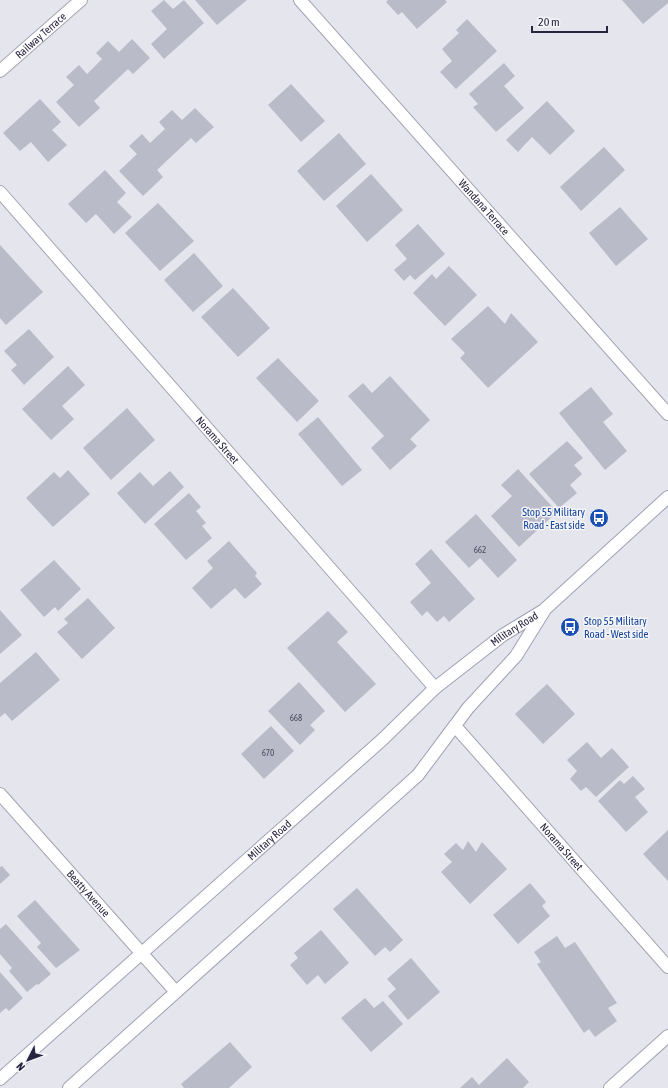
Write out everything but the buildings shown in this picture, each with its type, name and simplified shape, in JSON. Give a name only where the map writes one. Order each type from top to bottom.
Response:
[{"type":"street","name":"Railway Terrace","points":[[0,71],[81,0]]},
{"type":"street","name":"Wandana Terrace","points":[[300,0],[668,414]]},
{"type":"street","name":"Norama Street","points":[[0,192],[435,688]]},
{"type":"street","name":"Military Road","points":[[0,1079],[383,739],[435,688],[503,635],[544,610],[668,497]]},
{"type":"street","name":"Military Road","points":[[69,1088],[418,775],[468,708],[516,656],[544,610]]},
{"type":"street","name":"Norama Street","points":[[455,726],[668,967]]},
{"type":"street","name":"Beatty Avenue","points":[[0,794],[176,992]]},
{"type":"street","points":[[610,1088],[668,1036]]},
{"type":"place","name":"Stop 55 Military Road - East side","points":[[599,518]]},
{"type":"place","name":"Stop 55 Military Road - West side","points":[[570,627]]}]
